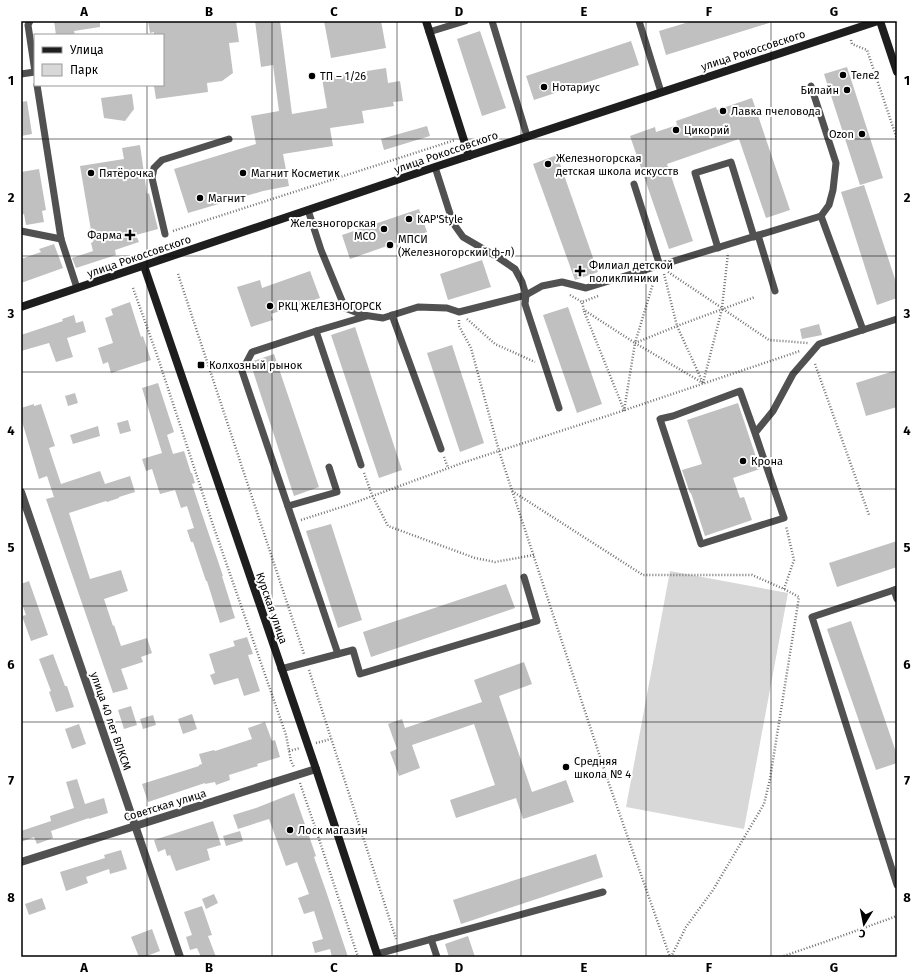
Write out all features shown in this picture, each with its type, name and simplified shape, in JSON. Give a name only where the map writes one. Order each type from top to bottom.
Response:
[{"type":"main road","points":[[426,21],[469,156]]},
{"type":"main road","points":[[879,21],[897,72]]},
{"type":"main road","name":"улица Рокоссовского","points":[[21,307],[527,136],[879,21]]},
{"type":"main road","name":"Курская улица","points":[[144,266],[316,769],[377,956]]},
{"type":"street","name":"улица 40 лет ВЛКСМ","points":[[21,492],[180,957]]},
{"type":"street","name":"Советская улица","points":[[21,862],[316,769]]},
{"type":"lane","points":[[30,21],[28,25],[34,65]]},
{"type":"lane","points":[[429,32],[465,21]]},
{"type":"lane","points":[[492,21],[527,136]]},
{"type":"lane","points":[[639,21],[661,92]]},
{"type":"lane","points":[[21,74],[34,72]]},
{"type":"lane","points":[[37,86],[61,239],[77,288]]},
{"type":"lane","points":[[308,210],[321,250],[345,308],[363,315],[383,318],[418,307],[447,308],[459,312],[526,295],[542,286],[562,282],[586,288],[663,269],[718,248],[821,216],[829,205],[833,190],[836,163],[811,86]]},
{"type":"lane","points":[[165,234],[152,178],[154,168],[162,160],[229,139]]},
{"type":"lane","points":[[718,248],[695,173],[731,162],[775,291]]},
{"type":"lane","points":[[435,167],[453,223],[463,237],[500,258],[515,269],[522,282],[526,295],[524,304],[559,408]]},
{"type":"lane","points":[[634,184],[663,269]]},
{"type":"lane","points":[[821,216],[863,330]]},
{"type":"lane","points":[[21,231],[61,239]]},
{"type":"lane","points":[[392,315],[442,449]]},
{"type":"lane","points":[[338,654],[242,371],[252,352],[368,316]]},
{"type":"lane","points":[[755,433],[773,411],[793,374],[820,344],[897,319]]},
{"type":"lane","points":[[316,331],[361,465]]},
{"type":"lane","points":[[740,391],[755,433],[784,518],[702,544],[660,419],[673,416],[740,391]]},
{"type":"lane","points":[[288,506],[337,492],[329,467]]},
{"type":"lane","points":[[282,670],[353,650],[360,674],[537,621],[524,578]]},
{"type":"lane","points":[[897,599],[895,589],[812,617],[897,885]]},
{"type":"lane","points":[[377,956],[399,948],[603,892]]},
{"type":"lane","points":[[431,939],[437,957]]},
{"type":"path","points":[[847,31],[852,44],[867,50],[897,139]]},
{"type":"path","points":[[165,234],[464,138]]},
{"type":"path","points":[[703,384],[722,308],[728,250]]},
{"type":"path","points":[[663,269],[769,340],[820,344]]},
{"type":"path","points":[[663,269],[677,326],[703,384]]},
{"type":"path","points":[[178,274],[399,948]]},
{"type":"path","points":[[624,411],[635,343],[656,275]]},
{"type":"path","points":[[133,288],[157,354],[214,528],[283,728],[291,761],[315,827],[358,957]]},
{"type":"path","points":[[635,343],[722,308],[755,297]]},
{"type":"path","points":[[589,299],[582,302],[584,310],[624,411]]},
{"type":"path","points":[[584,310],[703,384]]},
{"type":"path","points":[[459,312],[495,344],[546,367]]},
{"type":"path","points":[[459,312],[459,326],[471,348],[499,451],[512,491],[608,781],[671,957]]},
{"type":"path","points":[[293,522],[348,505],[460,464],[624,411],[820,344]]},
{"type":"path","points":[[811,354],[869,515]]},
{"type":"path","points":[[361,465],[372,495],[388,526],[475,558],[495,562],[534,555]]},
{"type":"path","points":[[512,491],[643,575],[752,575],[799,597],[770,779],[764,804],[713,890],[686,928],[671,957]]},
{"type":"path","points":[[784,589],[794,560],[787,530]]},
{"type":"path","points":[[781,957],[897,916]]},
{"type":"green space","points":[[670,571],[788,593],[744,829],[626,807]]},
{"type":"building","points":[[54,21],[100,21],[100,27],[74,31],[75,34],[56,34]]},
{"type":"building","points":[[148,21],[236,21],[239,42],[229,43],[233,73],[222,81],[207,83],[208,92],[156,99],[154,86],[164,86],[164,34],[154,34],[154,32],[150,33]]},
{"type":"building","points":[[255,21],[280,21],[292,114],[327,108],[322,78],[386,68],[388,83],[400,81],[403,101],[393,102],[394,106],[362,111],[364,123],[330,128],[333,146],[283,154],[289,186],[263,191],[188,213],[174,169],[256,144],[251,116],[279,111],[273,65],[261,67]]},
{"type":"building","points":[[324,21],[381,21],[386,48],[331,58]]},
{"type":"building","points":[[692,21],[769,21],[769,23],[666,55],[659,31]]},
{"type":"building","points":[[480,31],[506,108],[482,116],[457,39]]},
{"type":"building","points":[[631,41],[639,65],[534,100],[526,76]]},
{"type":"building","points":[[847,67],[883,178],[860,185],[824,74]]},
{"type":"building","points":[[132,94],[134,109],[125,121],[104,118],[101,98]]},
{"type":"building","points":[[752,98],[790,210],[766,218],[739,139],[667,164],[693,241],[669,249],[630,136],[655,127],[656,132],[677,125],[676,121],[716,107],[717,110]]},
{"type":"building","points":[[27,101],[32,134],[21,136],[21,102]]},
{"type":"building","points":[[427,126],[430,136],[384,150],[381,139]]},
{"type":"building","points":[[140,145],[147,194],[149,193],[158,229],[136,235],[139,242],[115,250],[116,255],[76,268],[72,258],[93,251],[91,243],[93,242],[80,166],[124,159],[122,148]]},
{"type":"building","points":[[557,155],[598,272],[575,280],[533,164]]},
{"type":"building","points":[[39,169],[46,210],[42,211],[44,222],[26,225],[24,214],[21,215],[21,172]]},
{"type":"building","points":[[864,185],[897,285],[897,298],[877,305],[841,192]]},
{"type":"building","points":[[419,209],[427,232],[350,259],[342,235]]},
{"type":"building","points":[[54,244],[63,268],[21,283],[21,259],[41,252],[39,249]]},
{"type":"building","points":[[482,260],[491,287],[448,300],[440,274]]},
{"type":"building","name":"РКЦ ЖЕЛЕЗНОГОРСК","points":[[310,271],[320,298],[271,314],[273,320],[251,327],[237,287],[260,280],[262,288]]},
{"type":"building","points":[[130,302],[141,337],[143,336],[151,360],[111,373],[108,362],[103,364],[98,348],[113,343],[105,318],[113,315],[111,309]]},
{"type":"building","points":[[568,307],[602,404],[577,413],[543,315]]},
{"type":"building","points":[[74,315],[76,323],[83,321],[86,332],[67,338],[73,357],[56,362],[49,343],[21,351],[21,335],[63,321],[62,319]]},
{"type":"building","points":[[819,324],[822,335],[802,339],[800,329]]},
{"type":"building","points":[[355,327],[402,470],[379,478],[331,335]]},
{"type":"building","points":[[452,345],[484,443],[460,452],[427,353]]},
{"type":"building","points":[[274,354],[319,487],[294,496],[251,365],[253,361]]},
{"type":"building","points":[[897,370],[897,407],[866,416],[856,383]]},
{"type":"building","points":[[158,383],[174,432],[167,435],[173,454],[184,451],[195,483],[192,484],[223,576],[235,618],[220,623],[207,581],[193,542],[191,542],[187,530],[194,528],[187,506],[181,508],[175,490],[160,494],[152,469],[146,471],[142,459],[162,453],[142,388]]},
{"type":"building","points":[[75,393],[78,403],[68,406],[65,396]]},
{"type":"building","points":[[738,403],[760,469],[733,478],[740,498],[744,497],[752,520],[705,536],[682,470],[702,464],[687,420]]},
{"type":"building","points":[[34,404],[34,406],[41,404],[55,446],[49,448],[61,484],[100,471],[105,484],[130,476],[135,492],[69,513],[90,579],[121,570],[128,591],[104,599],[121,646],[147,638],[152,653],[141,657],[143,662],[121,669],[128,689],[113,693],[46,499],[54,497],[47,476],[39,479],[21,418],[21,408]]},
{"type":"building","points":[[128,420],[131,431],[120,434],[117,423]]},
{"type":"building","points":[[98,426],[100,436],[73,444],[70,435]]},
{"type":"building","points":[[331,524],[362,620],[338,628],[306,531]]},
{"type":"building","points":[[897,541],[897,567],[837,587],[829,563]]},
{"type":"building","points":[[29,581],[48,635],[31,641],[22,616],[26,615],[21,601],[21,584]]},
{"type":"building","points":[[506,584],[515,608],[371,657],[363,632]]},
{"type":"building","points":[[851,621],[897,755],[897,763],[876,770],[827,629]]},
{"type":"building","points":[[247,637],[253,654],[248,655],[260,691],[244,696],[238,678],[214,685],[210,675],[215,673],[209,654],[235,646],[233,641]]},
{"type":"building","points":[[53,654],[65,686],[67,686],[74,707],[56,712],[49,692],[51,691],[39,659]]},
{"type":"building","points":[[524,662],[532,684],[499,696],[532,792],[566,780],[574,802],[523,819],[516,798],[456,818],[450,800],[495,785],[474,724],[412,745],[420,768],[399,776],[390,752],[397,749],[388,724],[402,719],[405,728],[482,702],[474,680]]},
{"type":"building","points":[[131,706],[137,725],[124,729],[118,710]]},
{"type":"building","points":[[192,714],[197,729],[183,734],[178,719]]},
{"type":"building","points":[[153,715],[156,725],[143,729],[140,719]]},
{"type":"building","points":[[265,722],[272,741],[275,740],[280,757],[229,775],[230,780],[216,785],[215,782],[205,783],[148,802],[142,784],[199,766],[202,764],[199,754],[215,751],[252,739],[248,728]]},
{"type":"building","points":[[79,724],[86,744],[72,749],[65,729]]},
{"type":"building","points":[[77,779],[85,804],[104,798],[108,813],[51,831],[53,838],[37,844],[34,837],[21,842],[21,831],[51,821],[50,816],[74,808],[66,782]]},
{"type":"building","points":[[294,793],[348,957],[332,957],[330,949],[315,953],[312,942],[323,939],[314,911],[304,914],[298,898],[309,894],[297,862],[286,866],[269,819],[238,829],[233,815],[256,808]]},
{"type":"building","points":[[213,821],[221,845],[207,849],[210,860],[176,871],[170,855],[167,856],[165,849],[158,852],[154,840]]},
{"type":"building","points":[[240,831],[243,841],[226,846],[223,836]]},
{"type":"building","points":[[121,850],[127,869],[110,874],[109,869],[86,877],[88,883],[66,891],[60,872],[105,858],[104,855]]},
{"type":"building","points":[[596,854],[603,877],[461,924],[453,900]]},
{"type":"building","points":[[214,894],[218,903],[206,909],[202,899]]},
{"type":"building","points":[[42,898],[46,909],[29,915],[25,904]]},
{"type":"building","points":[[202,906],[212,935],[208,936],[216,957],[201,957],[197,948],[190,950],[186,937],[192,935],[184,912]]},
{"type":"building","points":[[152,929],[160,951],[144,957],[139,957],[131,937]]},
{"type":"building","points":[[468,936],[475,957],[449,957],[445,944]]},
{"type":"place","name":"Теле2","points":[[843,75]]},
{"type":"place","name":"ТП – 1/26","points":[[312,76]]},
{"type":"place","name":"Нотариус","points":[[544,87]]},
{"type":"place","name":"Билайн","points":[[847,90]]},
{"type":"place","name":"Лавка пчеловода","points":[[723,111]]},
{"type":"place","name":"Цикорий","points":[[676,130]]},
{"type":"place","name":"Ozon","points":[[862,134]]},
{"type":"place","name":"Железногорская детская школа искусств","points":[[548,164]]},
{"type":"place","name":"Пятёрочка","points":[[91,173]]},
{"type":"place","name":"Магнит Косметик","points":[[243,173]]},
{"type":"place","name":"Магнит","points":[[200,198]]},
{"type":"place","name":"KAP'Style","points":[[409,219]]},
{"type":"place","name":"Железногорская МСО","points":[[384,229]]},
{"type":"place","name":"Фарма","points":[[130,235]]},
{"type":"place","name":"МПСИ (Железногорский ф-л)","points":[[390,245]]},
{"type":"place","name":"Филиал детской поликлиники","points":[[580,271]]},
{"type":"place","name":"РКЦ ЖЕЛЕЗНОГОРСК","points":[[270,306]]},
{"type":"place","name":"Колхозный рынок","points":[[201,365]]},
{"type":"place","name":"Крона","points":[[743,461]]},
{"type":"place","name":"Средняя школа № 4","points":[[566,767]]},
{"type":"place","name":"Лоск магазин","points":[[290,830]]}]
